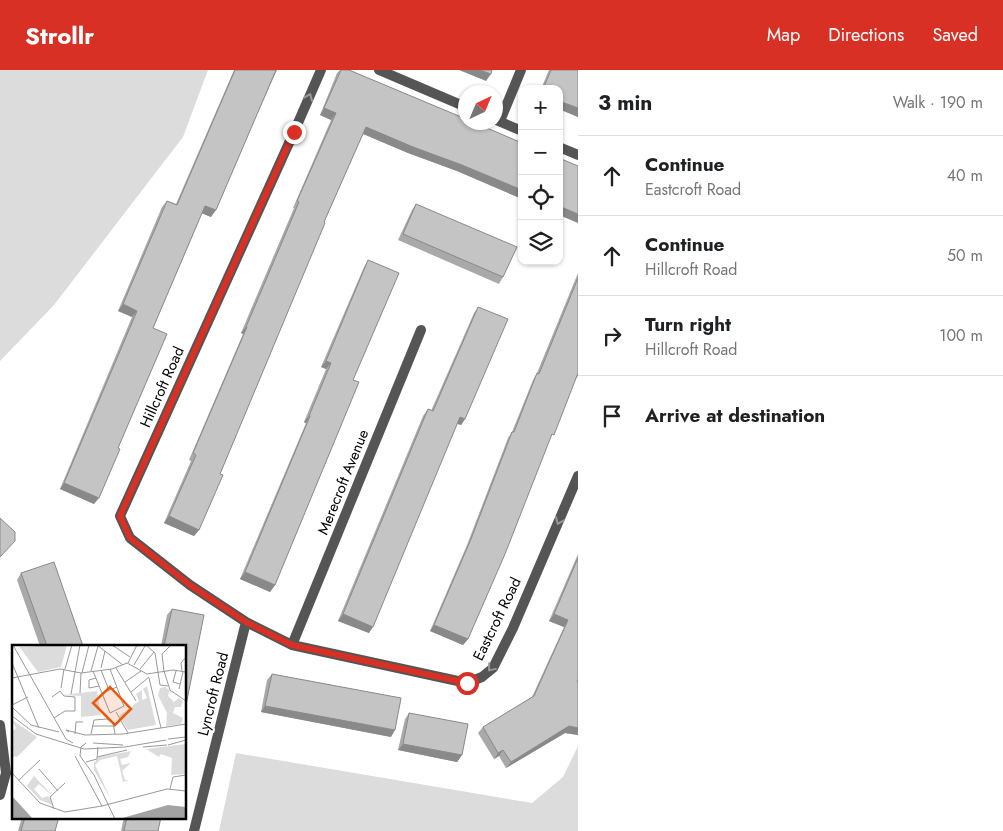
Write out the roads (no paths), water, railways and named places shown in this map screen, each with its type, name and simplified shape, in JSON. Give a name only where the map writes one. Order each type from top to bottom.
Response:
[{"type":"street","name":"Hillcroft Road","points":[[292,645],[246,622],[190,585],[130,538],[120,516],[321,70]]},
{"type":"street","points":[[379,70],[458,104]]},
{"type":"street","points":[[503,110],[521,70]]},
{"type":"street","points":[[503,123],[520,130]]},
{"type":"street","points":[[563,149],[578,155]]},
{"type":"street","name":"Merecroft Avenue","points":[[292,645],[421,330]]},
{"type":"street","name":"Eastcroft Road","points":[[292,645],[467,683],[482,677],[493,668],[514,628],[578,476]]},
{"type":"street","name":"Lyncroft Road","points":[[194,831],[246,622]]},
{"type":"street","points":[[0,725],[6,773],[0,795]]}]
